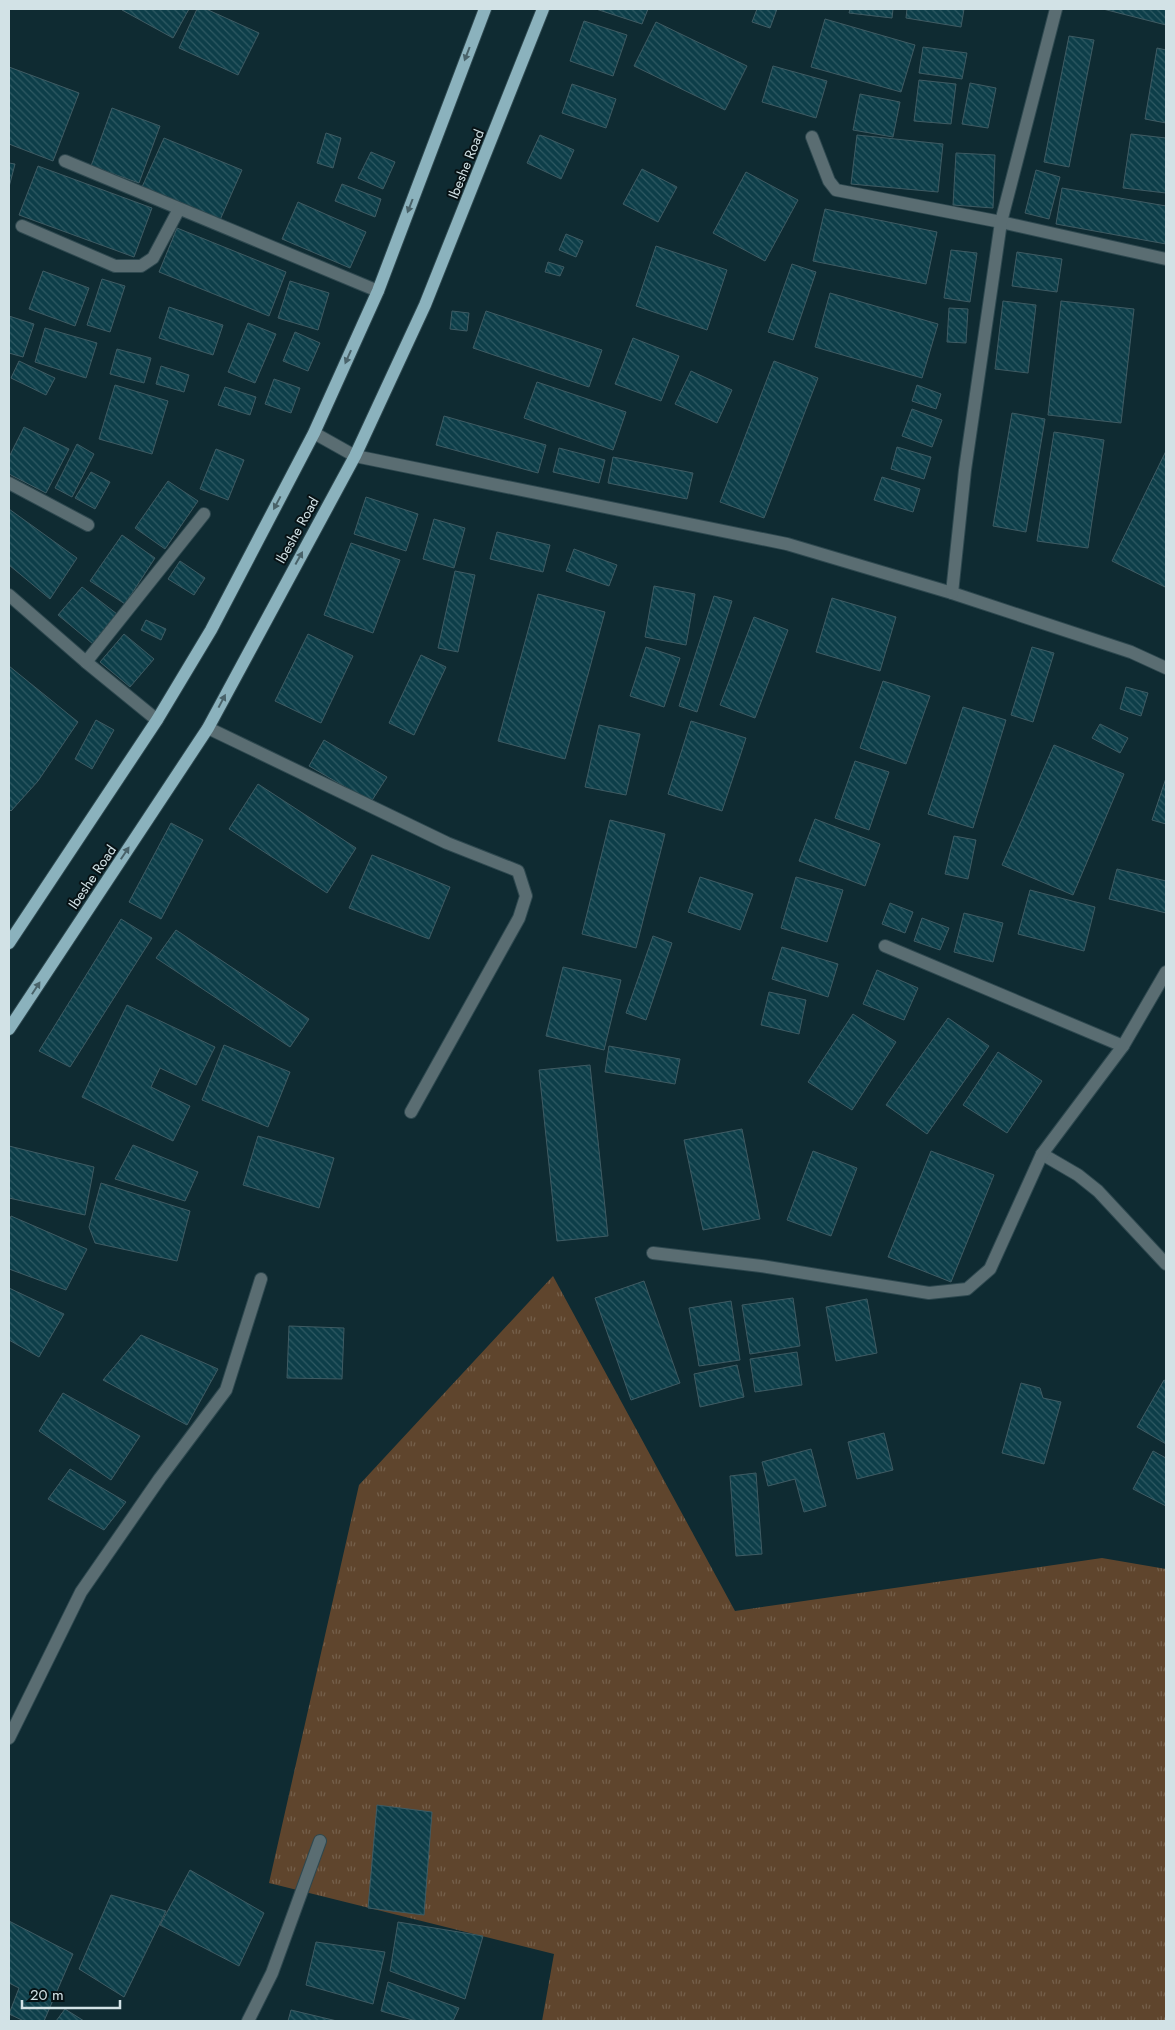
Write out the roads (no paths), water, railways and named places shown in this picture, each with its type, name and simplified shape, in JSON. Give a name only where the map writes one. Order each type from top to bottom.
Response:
[{"type":"main road","points":[[9,942],[156,720],[211,630],[314,433],[378,291],[485,9]]},
{"type":"main road","name":"Ibeshe Road","points":[[9,1029],[208,728],[355,456],[426,306],[544,9]]},
{"type":"street","points":[[952,593],[965,470],[1002,222],[1056,9]]},
{"type":"street","points":[[812,137],[830,181],[836,190],[1002,222],[1166,259]]},
{"type":"street","points":[[65,161],[378,291]]},
{"type":"street","points":[[22,226],[115,266],[141,266],[153,258],[179,209]]},
{"type":"street","points":[[314,433],[355,456],[787,544],[952,593],[1132,652],[1166,668]]},
{"type":"street","points":[[9,483],[88,525]]},
{"type":"street","points":[[86,662],[204,514]]},
{"type":"street","points":[[9,595],[156,720]]},
{"type":"street","points":[[208,728],[447,844],[518,871],[526,896],[519,918],[411,1112]]},
{"type":"street","points":[[885,946],[1122,1046]]},
{"type":"street","points":[[653,1253],[761,1266],[929,1292],[967,1289],[990,1269],[1042,1154],[1122,1046],[1166,972]]},
{"type":"street","points":[[1042,1154],[1078,1175],[1098,1191],[1166,1264]]},
{"type":"street","points":[[9,1738],[12,1721],[81,1592],[160,1478],[226,1390],[261,1280]]},
{"type":"street","points":[[248,2021],[272,1973],[320,1841]]}]
